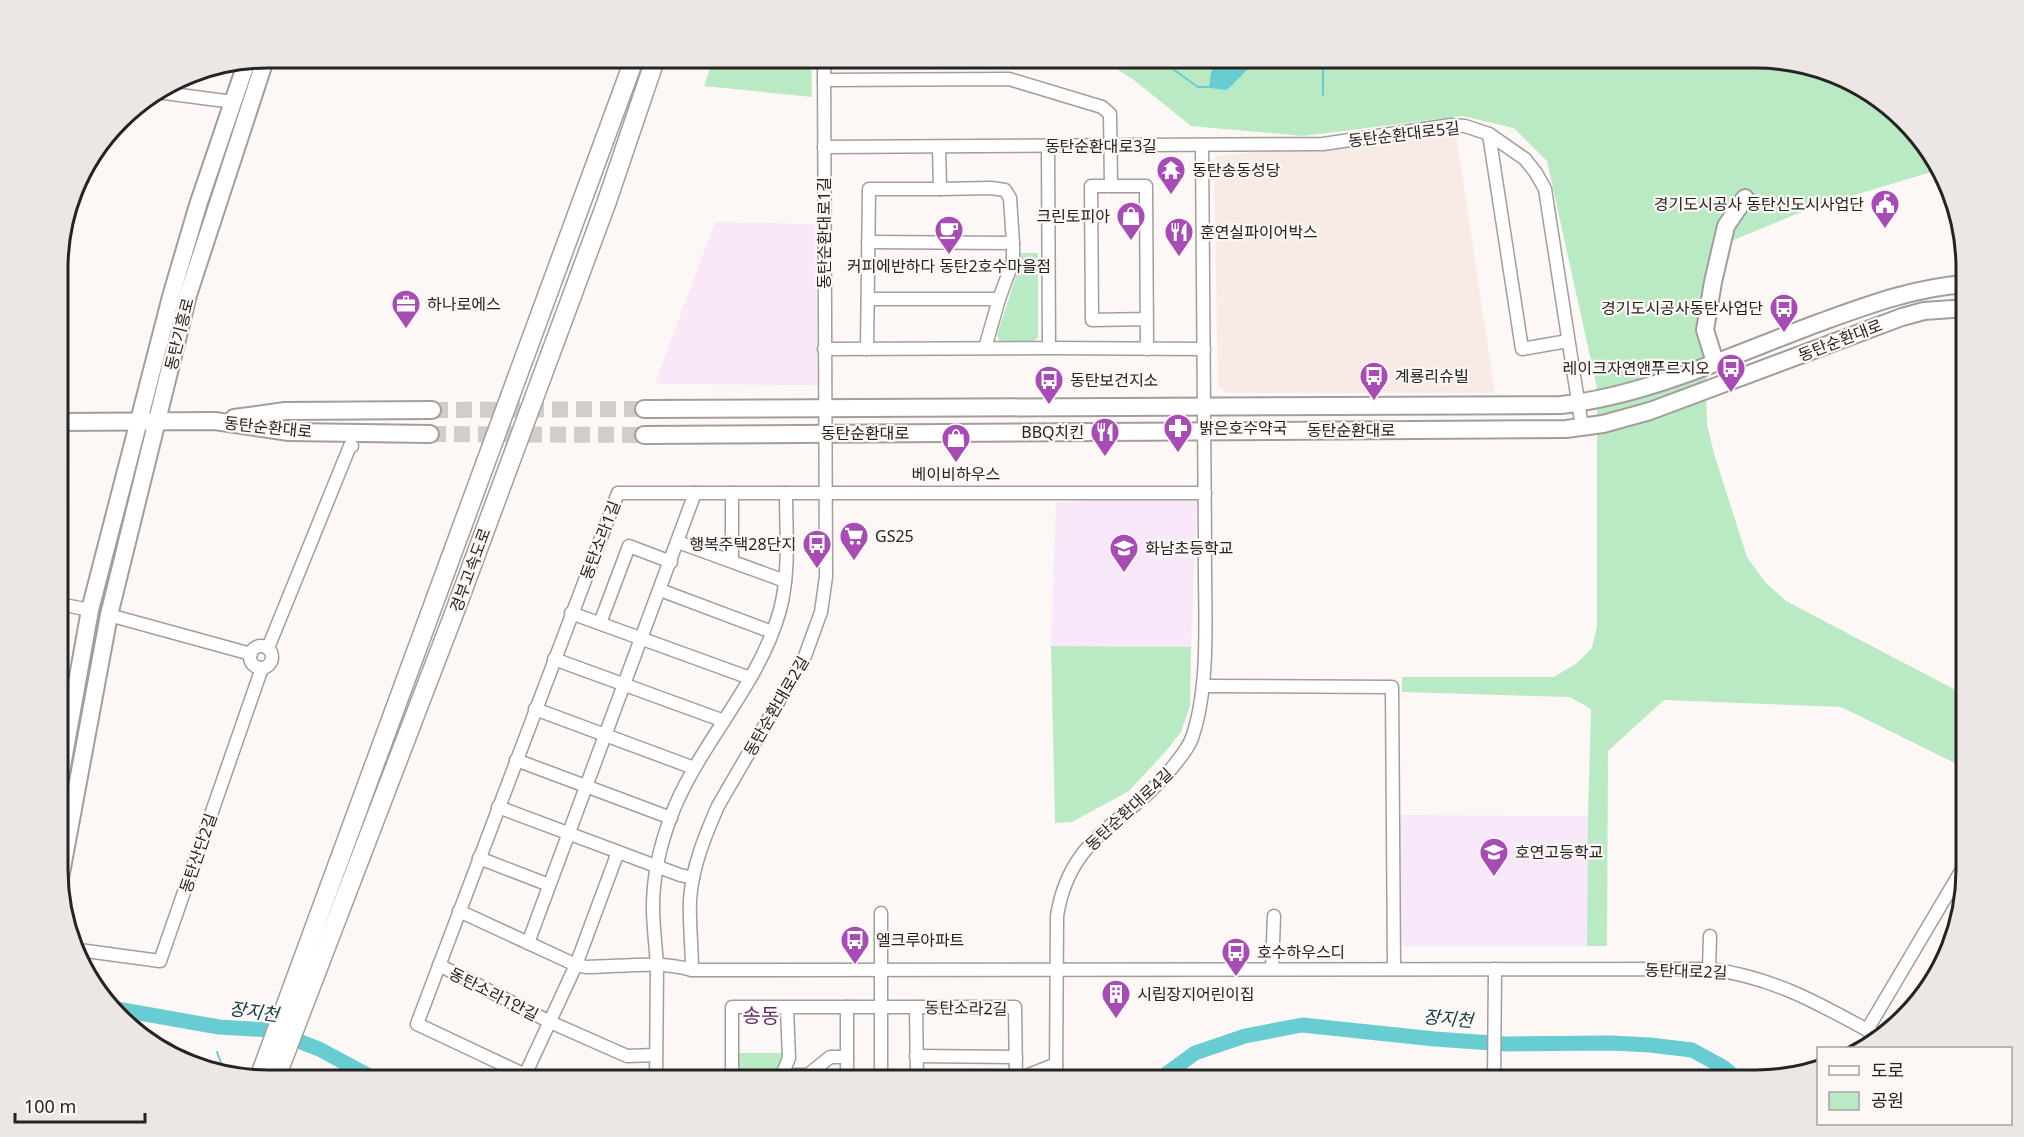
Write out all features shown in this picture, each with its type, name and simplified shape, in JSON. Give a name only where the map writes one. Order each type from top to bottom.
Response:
[{"type":"highway","name":"경부고속도로","points":[[265,1070],[275,1057],[294,1007],[631,68]]},
{"type":"highway","name":"경부고속도로","points":[[294,1007],[455,611],[603,211],[652,68]]},
{"type":"highway","name":"경부고속도로","points":[[275,1057],[275,1070]]},
{"type":"main road","name":"동탄기흥로","points":[[68,836],[109,615],[188,295],[263,68]]},
{"type":"main road","name":"동탄기흥로","points":[[68,733],[90,610],[185,249],[244,69]]},
{"type":"main road","points":[[1715,362],[1705,330],[1713,282],[1726,226],[1745,198]]},
{"type":"main road","name":"동탄순환대로","points":[[644,409],[1532,406],[1578,403],[1634,391],[1885,299],[1956,285]]},
{"type":"main road","name":"동탄순환대로","points":[[644,435],[1205,430],[1540,430],[1582,427],[1603,424],[1650,411],[1902,317],[1924,311],[1956,309]]},
{"type":"main road","points":[[1072,431],[1105,426],[1153,424],[1155,416],[1148,407]]},
{"type":"main road","points":[[1253,407],[1246,412],[1244,421],[1253,430]]},
{"type":"main road","name":"동탄순환대로","points":[[215,421],[285,411],[432,410]]},
{"type":"main road","points":[[68,422],[215,421]]},
{"type":"main road","name":"동탄순환대로","points":[[215,421],[288,432],[430,434]]},
{"type":"street","name":"동탄순환대로1길","points":[[824,68],[824,434]]},
{"type":"street","points":[[824,80],[1009,79],[1102,108],[1110,114],[1111,186]]},
{"type":"street","points":[[169,94],[233,102]]},
{"type":"street","name":"동탄순환대로5길","points":[[1202,145],[1323,144],[1451,125],[1466,126],[1489,134],[1525,159],[1545,189],[1582,427]]},
{"type":"street","points":[[1489,134],[1522,349],[1568,341]]},
{"type":"street","points":[[1202,145],[1205,430]]},
{"type":"street","name":"동탄순환대로3길","points":[[824,147],[1202,145]]},
{"type":"street","points":[[1048,146],[1049,348]]},
{"type":"street","points":[[939,147],[940,189]]},
{"type":"street","points":[[1147,320],[1092,320],[1091,186],[1146,186],[1147,320],[1147,349]]},
{"type":"street","points":[[867,349],[869,189],[991,188],[1005,190],[1010,198],[1013,261],[985,348]]},
{"type":"street","points":[[868,242],[1013,243]]},
{"type":"street","points":[[868,299],[999,299]]},
{"type":"street","points":[[824,349],[1204,349]]},
{"type":"street","name":"동탄순환대로4길","points":[[1056,1069],[1057,916],[1060,894],[1080,855],[1094,839],[1165,777],[1180,759],[1192,739],[1199,715],[1204,686],[1205,430]]},
{"type":"street","name":"동탄순환대로2길","points":[[692,970],[690,900],[693,878],[704,840],[718,806],[805,656],[821,612],[826,577],[824,434]]},
{"type":"street","points":[[268,648],[352,446]]},
{"type":"street","name":"동탄소라1길","points":[[516,1070],[417,1024],[618,493],[1205,493]]},
{"type":"street","points":[[528,943],[695,493]]},
{"type":"street","points":[[732,493],[732,561]]},
{"type":"street","points":[[656,1070],[657,965],[653,905],[657,866],[671,818],[694,768],[761,659],[779,612],[785,581],[786,493]]},
{"type":"street","points":[[678,542],[785,581]]},
{"type":"street","points":[[600,623],[629,546],[671,562]]},
{"type":"street","points":[[660,590],[772,632]]},
{"type":"street","points":[[68,606],[90,610]]},
{"type":"street","points":[[571,613],[750,678]]},
{"type":"street","points":[[109,615],[251,654]]},
{"type":"street","points":[[259,646],[268,648],[272,653],[272,660],[262,668],[253,664],[251,654],[259,646]]},
{"type":"street","points":[[554,659],[724,721]]},
{"type":"street","name":"동탄산단2길","points":[[85,951],[160,960],[262,668]]},
{"type":"street","points":[[1204,686],[1392,687],[1394,969]]},
{"type":"street","points":[[535,709],[694,768]]},
{"type":"street","points":[[516,760],[671,818]]},
{"type":"street","points":[[498,807],[693,878]]},
{"type":"street","name":"동탄소라1안길","points":[[533,1070],[550,1022],[576,965],[618,852]]},
{"type":"street","points":[[479,858],[549,885]]},
{"type":"street","points":[[1867,1030],[1956,878]]},
{"type":"street","points":[[459,911],[576,965],[586,967],[657,965],[679,966],[692,970]]},
{"type":"street","points":[[881,913],[881,1070]]},
{"type":"street","points":[[1272,969],[1274,916]]},
{"type":"street","points":[[1709,969],[1710,936]]},
{"type":"street","name":"동탄소라1안길","points":[[439,965],[550,1022],[627,1056],[656,1055]]},
{"type":"street","points":[[1494,1069],[1495,969]]},
{"type":"street","name":"동탄대로2길","points":[[692,970],[1709,969],[1733,972],[1771,982],[1804,996],[1872,1032]]},
{"type":"street","name":"동탄소라2길","points":[[732,1070],[732,1007],[1015,1007],[1016,1070]]},
{"type":"street","points":[[847,1007],[847,1070]]},
{"type":"street","points":[[916,1007],[917,1070]]},
{"type":"street","points":[[785,1070],[789,1058],[787,1008]]},
{"type":"street","points":[[916,1056],[1016,1057]]},
{"type":"street","points":[[815,1070],[830,1057],[847,1057]]},
{"type":"street","points":[[1042,1069],[1056,1064]]},
{"type":"shaded area","points":[[1456,133],[1495,393],[1229,393],[1218,387],[1214,162],[1216,156],[1268,151],[1320,152]]},
{"type":"shaded area","points":[[715,222],[815,224],[818,385],[655,384]]},
{"type":"shaded area","name":"화남초등학교","points":[[1192,495],[1197,500],[1191,647],[1051,646],[1056,502]]},
{"type":"shaded area","name":"호연고등학교","points":[[1400,815],[1588,816],[1587,946],[1404,946],[1400,939]]},
{"type":"green space","points":[[710,68],[811,68],[812,97],[704,86]]},
{"type":"green space","points":[[1115,68],[1782,69],[1808,74],[1833,83],[1856,94],[1878,109],[1898,126],[1915,146],[1932,172],[1811,208],[1729,242],[1705,344],[1707,425],[1747,557],[1766,583],[1786,601],[1956,690],[1956,764],[1841,707],[1664,700],[1608,751],[1607,946],[1587,946],[1591,709],[1570,697],[1402,692],[1402,677],[1554,677],[1577,663],[1592,648],[1597,626],[1597,388],[1547,161],[1514,128],[1462,116],[1303,136],[1191,126],[1134,80]]},
{"type":"green space","points":[[1019,253],[1038,253],[1038,338],[1032,342],[999,341],[997,335],[1019,267]]},
{"type":"green space","points":[[1051,646],[1191,647],[1190,706],[1181,732],[1129,791],[1072,822],[1055,823]]},
{"type":"green space","points":[[738,1053],[786,1053],[782,1070],[738,1070]]},
{"type":"water","points":[[1213,68],[1249,68],[1227,90],[1209,88]]},
{"type":"waterway","points":[[1171,68],[1198,87],[1210,87]]},
{"type":"waterway","points":[[1323,68],[1323,95]]},
{"type":"waterway","name":"장지천","points":[[127,1011],[219,1027],[270,1030],[319,1049],[358,1070]]},
{"type":"waterway","name":"장지천","points":[[1173,1069],[1195,1053],[1245,1036],[1302,1025],[1506,1044],[1650,1045],[1692,1050],[1725,1069]]},
{"type":"waterway","name":"장지천","points":[[218,1033],[219,1027]]},
{"type":"waterway","points":[[217,1052],[222,1064]]},
{"type":"tunnel","points":[[432,410],[644,409]]},
{"type":"tunnel","points":[[430,434],[644,435]]},
{"type":"place","name":"동탄송동성당","points":[[1171,196]]},
{"type":"place","name":"경기도시공사 동탄신도시사업단","points":[[1885,230]]},
{"type":"place","name":"크린토피아","points":[[1131,242]]},
{"type":"place","name":"커피에반하다 동탄2호수마을점","points":[[949,256]]},
{"type":"place","name":"훈연실파이어박스","points":[[1179,258]]},
{"type":"place","name":"하나로에스","points":[[406,330]]},
{"type":"place","name":"경기도시공사동탄사업단","points":[[1784,334]]},
{"type":"place","name":"레이크자연앤푸르지오","points":[[1731,394]]},
{"type":"place","name":"계룡리슈빌","points":[[1374,402]]},
{"type":"place","name":"동탄보건지소","points":[[1049,406]]},
{"type":"place","name":"밝은호수약국","points":[[1178,454]]},
{"type":"place","name":"BBQ치킨","points":[[1105,458]]},
{"type":"place","name":"베이비하우스","points":[[956,464]]},
{"type":"place","name":"GS25","points":[[854,562]]},
{"type":"place","name":"행복주택28단지","points":[[817,570]]},
{"type":"place","name":"화남초등학교","points":[[1124,574]]},
{"type":"place","name":"호연고등학교","points":[[1494,878]]},
{"type":"place","name":"엘크루아파트","points":[[855,966]]},
{"type":"place","name":"호수하우스디","points":[[1236,978]]},
{"type":"place","name":"시립장지어린이집","points":[[1116,1020]]},
{"type":"district","name":"송동","points":[[761,1016]]}]
